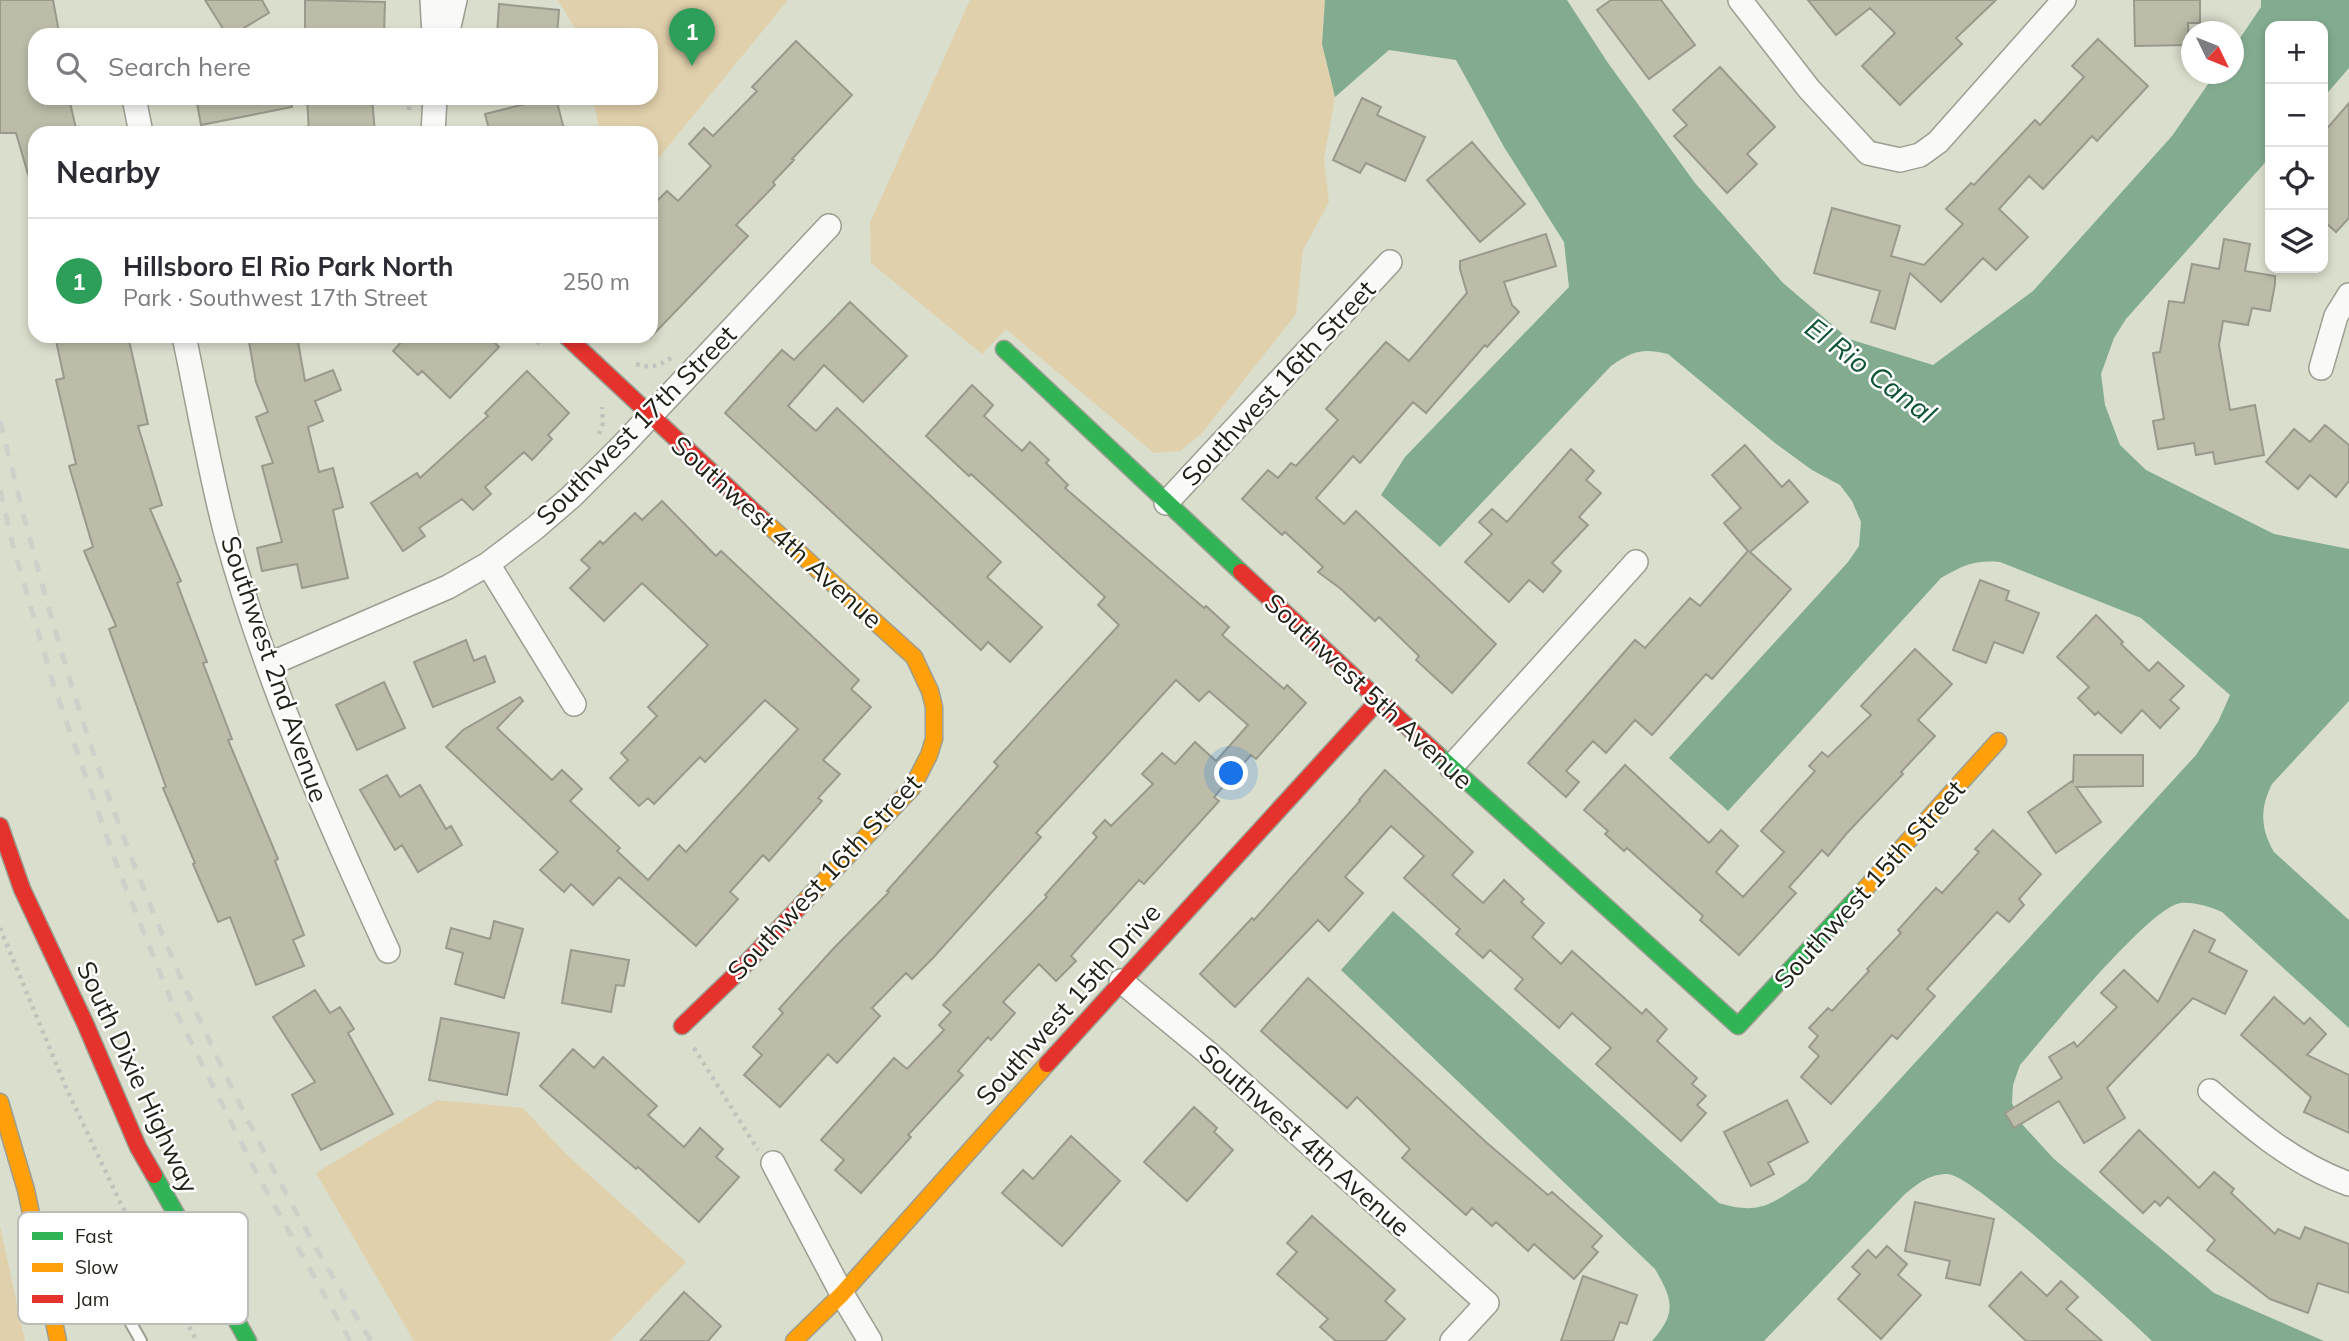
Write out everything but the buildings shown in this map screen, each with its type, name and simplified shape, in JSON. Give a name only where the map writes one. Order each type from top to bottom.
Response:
[{"type":"street","points":[[432,0],[434,28]]},
{"type":"street","points":[[449,28],[455,0]]},
{"type":"street","points":[[1740,0],[1809,89],[1868,153],[1900,160],[1920,155],[1938,142],[2064,0]]},
{"type":"street","points":[[135,105],[140,126]]},
{"type":"street","points":[[433,126],[435,105]]},
{"type":"street","name":"Southwest 17th Street","points":[[268,665],[401,609],[488,564],[571,497],[829,226]]},
{"type":"street","name":"Southwest 16th Street","points":[[1166,503],[1390,262]]},
{"type":"street","points":[[2321,368],[2336,316],[2349,295]]},
{"type":"street","name":"Southwest 2nd Avenue","points":[[185,343],[226,533],[268,665],[328,820],[388,951]]},
{"type":"street","name":"Southwest 4th Avenue","points":[[573,343],[914,657],[926,677],[934,699],[935,713]]},
{"type":"street","name":"Southwest 5th Avenue","points":[[1004,349],[1378,701],[1738,1026]]},
{"type":"street","points":[[1451,767],[1636,562]]},
{"type":"street","points":[[488,564],[574,704]]},
{"type":"street","name":"Southwest 15th Drive","points":[[794,1341],[842,1294],[1121,981],[1378,701]]},
{"type":"street","name":"Southwest 16th Street","points":[[682,1026],[737,973],[912,788],[925,768],[933,746],[935,713]]},
{"type":"street","name":"Southwest 15th Street","points":[[1738,1026],[1998,741]]},
{"type":"street","name":"South Dixie Highway","points":[[0,826],[22,889],[85,1023],[138,1147],[175,1212]]},
{"type":"street","name":"Southwest 4th Avenue","points":[[1121,981],[1208,1052],[1487,1303],[1452,1341]]},
{"type":"street","points":[[2210,1091],[2282,1152],[2325,1175],[2349,1184]]},
{"type":"street","points":[[0,1102],[12,1136],[30,1212]]},
{"type":"street","points":[[0,1124],[12,1136]]},
{"type":"street","points":[[773,1163],[870,1341]]},
{"type":"street","name":"South Dixie Highway","points":[[238,1324],[248,1341]]},
{"type":"lane","points":[[132,1324],[141,1341]]},
{"type":"path","points":[[633,363],[648,368],[659,366],[671,358]]},
{"type":"path","points":[[0,928],[67,1090],[125,1212]]},
{"type":"path","points":[[682,1026],[707,1071],[763,1157],[773,1163]]},
{"type":"path","points":[[188,1324],[197,1341]]},
{"type":"shaded area","points":[[558,0],[788,0],[658,158],[658,126],[599,126],[594,105],[658,105],[658,28],[575,28]]},
{"type":"shaded area","points":[[970,0],[1325,0],[1322,44],[1335,97],[1324,159],[1329,202],[1303,250],[1296,314],[1202,433],[1180,451],[1154,453],[1006,329],[982,354],[871,263],[870,223]]},
{"type":"shaded area","points":[[437,1100],[523,1108],[566,1154],[686,1262],[610,1341],[414,1341],[316,1173]]},
{"type":"shaded area","points":[[0,1226],[18,1309],[18,1324],[21,1324],[25,1341],[0,1341]]},
{"type":"water","name":"El Rio Canal","points":[[1325,0],[1567,0],[1608,63],[1695,183],[1783,283],[1849,339],[1933,365],[2033,291],[2172,136],[2208,84],[2244,84],[2244,32],[2261,7],[2261,0],[2349,0],[2349,68],[2328,92],[2328,21],[2265,21],[2265,163],[2126,319],[2114,338],[2101,374],[2105,405],[2120,445],[2146,470],[2274,534],[2349,549],[2349,701],[2272,784],[2265,801],[2263,818],[2266,835],[2274,852],[2349,920],[2349,1028],[2222,912],[2202,905],[2181,903],[2146,925],[2051,1028],[2020,1065],[2013,1085],[2012,1103],[2021,1123],[2054,1159],[2214,1293],[2324,1341],[2152,1341],[2082,1277],[1987,1197],[1963,1180],[1941,1174],[1930,1177],[1905,1194],[1764,1341],[1652,1341],[1666,1322],[1670,1306],[1666,1289],[1655,1269],[1341,970],[1393,911],[1719,1203],[1746,1208],[1766,1205],[1807,1181],[2196,755],[2218,722],[2230,695],[2141,618],[2000,562],[1976,563],[1941,578],[1728,811],[1669,758],[1848,562],[1859,546],[1861,522],[1852,501],[1840,485],[1812,470],[1775,443],[1668,354],[1644,351],[1632,354],[1611,366],[1440,547],[1381,495],[1405,457],[1569,287],[1564,242],[1504,147],[1456,60],[1389,50],[1335,97],[1322,44]]},
{"type":"railway","points":[[0,421],[69,677],[128,850],[162,934],[238,1101],[324,1263],[371,1341]]},
{"type":"railway","points":[[0,490],[13,546],[54,686],[116,863],[174,1008],[258,1176],[350,1341]]},
{"type":"traffic: fast","points":[[1004,349],[1241,572]]},
{"type":"traffic: fast","points":[[1437,754],[1738,1026],[1865,889]]},
{"type":"traffic: fast","points":[[154,1175],[175,1212]]},
{"type":"traffic: fast","points":[[238,1324],[248,1341]]},
{"type":"traffic: slow","points":[[763,520],[914,657],[930,691],[934,707],[934,739],[912,788],[804,902]]},
{"type":"traffic: slow","points":[[1865,889],[1998,741]]},
{"type":"traffic: slow","points":[[794,1341],[842,1294],[1047,1064]]},
{"type":"traffic: slow","points":[[0,1102],[31,1212]]},
{"type":"traffic: slow","points":[[54,1324],[58,1341]]},
{"type":"traffic: jam","points":[[573,343],[763,520]]},
{"type":"traffic: jam","points":[[1241,572],[1437,754]]},
{"type":"traffic: jam","points":[[1047,1064],[1378,701]]},
{"type":"traffic: jam","points":[[0,826],[22,889],[85,1023],[138,1147],[154,1175]]},
{"type":"traffic: jam","points":[[682,1026],[804,902]]},
{"type":"place","name":"Hillsboro El Rio Park North","points":[[692,66]]}]
